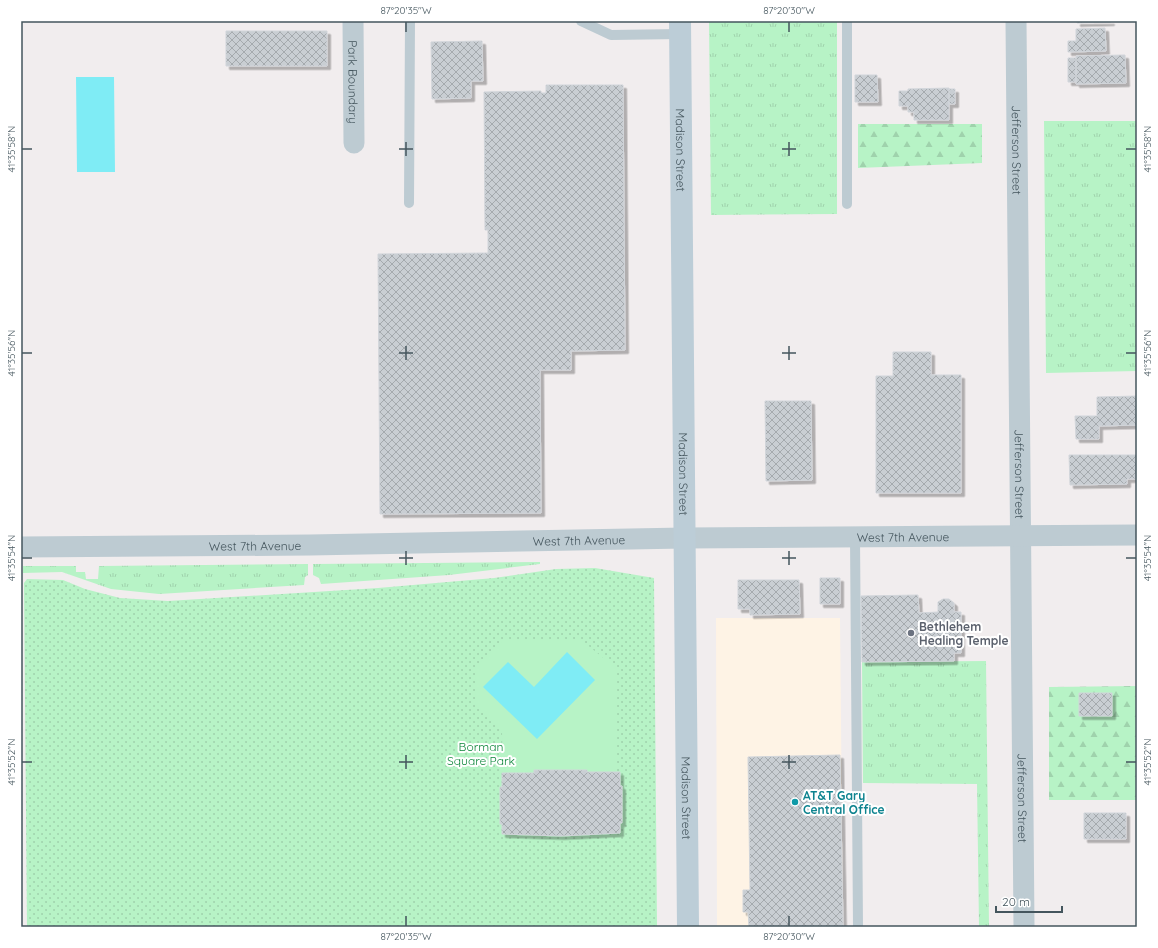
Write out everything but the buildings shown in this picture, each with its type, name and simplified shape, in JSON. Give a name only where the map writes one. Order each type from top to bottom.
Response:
[{"type":"street","name":"Park Boundary","points":[[353,21],[354,143]]},
{"type":"street","name":"Jefferson Street","points":[[1016,21],[1024,927]]},
{"type":"street","name":"Madison Street","points":[[680,28],[688,927]]},
{"type":"street","name":"West 7th Avenue","points":[[21,547],[318,545],[684,538],[1137,535]]},
{"type":"lane","points":[[409,203],[410,21]]},
{"type":"lane","points":[[581,21],[611,35],[680,28]]},
{"type":"lane","points":[[847,21],[847,204]]},
{"type":"lane","points":[[855,537],[858,927]]},
{"type":"shaded area","points":[[716,618],[840,618],[843,927],[717,927]]},
{"type":"green space","points":[[709,21],[837,21],[837,214],[711,215]]},
{"type":"green space","points":[[1044,121],[1137,121],[1137,371],[1046,373]]},
{"type":"green space","points":[[858,124],[982,124],[982,163],[858,168]]},
{"type":"green space","points":[[540,562],[540,564],[449,575],[321,584],[319,578],[313,575],[313,564]]},
{"type":"green space","points":[[308,564],[308,575],[305,577],[304,585],[159,594],[111,589],[62,572],[23,573],[23,566],[76,566],[76,572],[85,572],[86,579],[98,579],[99,566]]},
{"type":"green space","name":"Borman Square Park","points":[[595,568],[654,578],[657,927],[27,927],[24,583],[27,579],[63,580],[85,589],[120,598],[168,601],[378,588],[494,578],[556,569]]},
{"type":"green space","points":[[505,639],[581,640],[616,668],[616,772],[587,772],[587,770],[503,773],[502,732],[476,705],[475,667]]},
{"type":"green space","points":[[986,661],[989,927],[979,927],[977,784],[863,783],[862,662]]},
{"type":"green space","points":[[1137,686],[1137,800],[1049,800],[1049,687]]},
{"type":"water","points":[[76,77],[114,77],[115,172],[77,172]]},
{"type":"water","points":[[567,652],[595,680],[537,739],[483,687],[508,662],[534,687]]},
{"type":"place","name":"Bethlehem Healing Temple","points":[[911,633]]},
{"type":"place","name":"AT&T Gary Central Office","points":[[795,802]]}]
